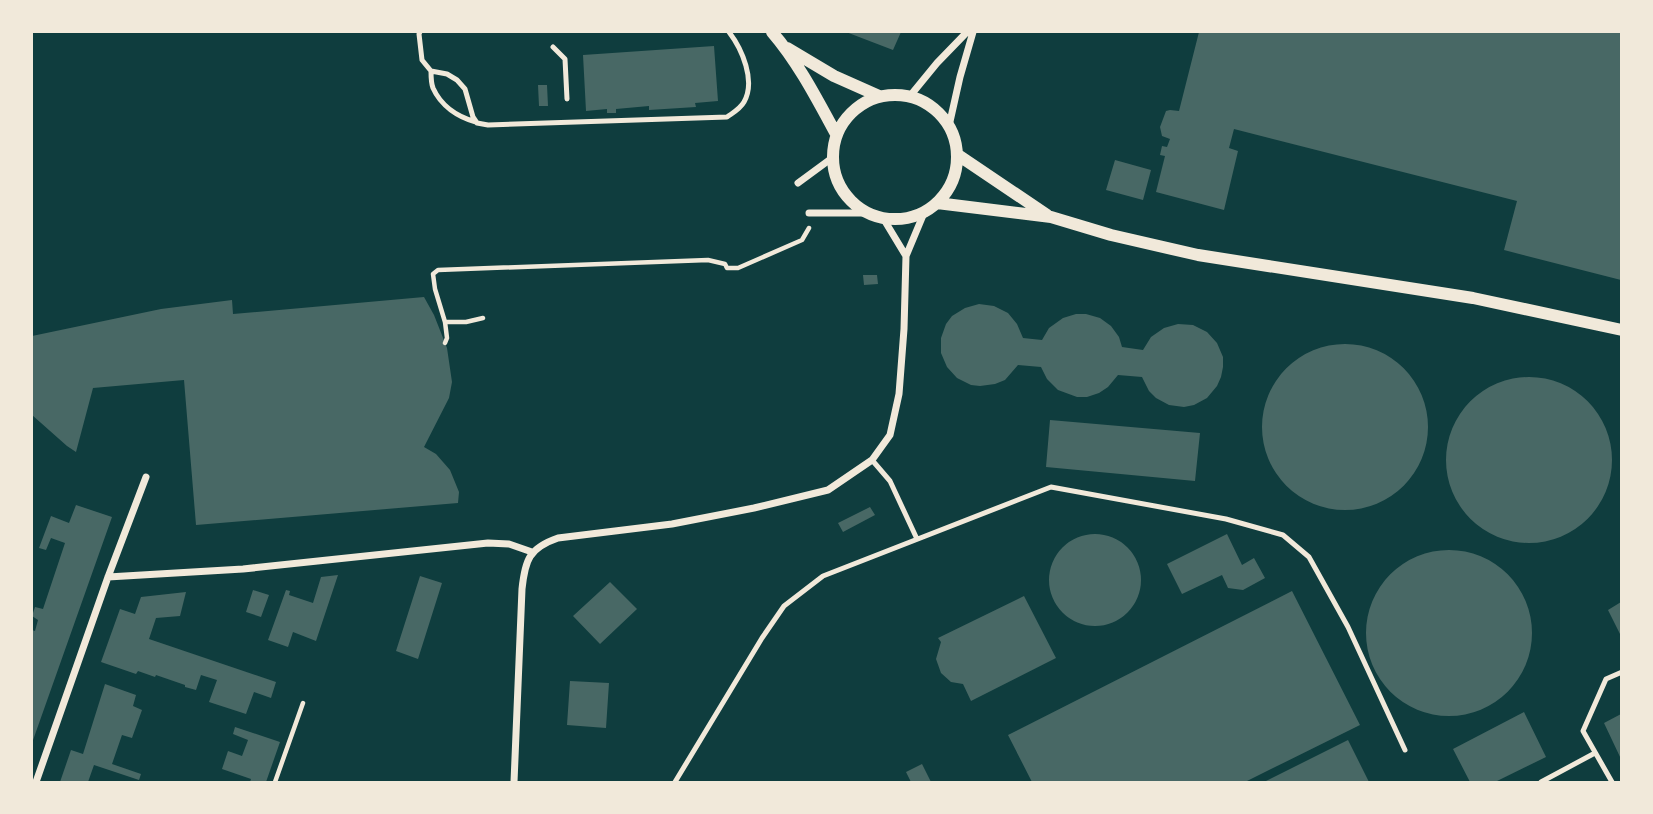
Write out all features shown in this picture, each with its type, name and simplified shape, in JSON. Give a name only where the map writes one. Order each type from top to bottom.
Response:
[{"type":"street","points":[[772,32],[784,46],[836,134]]},
{"type":"street","points":[[910,96],[967,32]]},
{"type":"street","points":[[949,125],[973,32]]},
{"type":"street","points":[[784,46],[834,76],[879,96]]},
{"type":"street","points":[[879,96],[910,96],[926,102],[939,112],[949,125],[958,155],[956,169],[946,193],[924,212],[897,220],[883,218],[853,204],[842,191],[832,158],[836,134],[846,117],[861,104],[879,96]]},
{"type":"street","points":[[958,155],[1051,217]]},
{"type":"street","points":[[798,183],[832,158]]},
{"type":"street","points":[[937,203],[1051,217],[1111,235],[1198,255],[1473,298],[1622,330]]},
{"type":"street","points":[[514,782],[522,589],[525,564],[532,552],[543,543],[558,538],[672,524],[828,490],[872,460],[890,435],[899,394],[906,256],[924,212]]},
{"type":"street","points":[[809,213],[868,213]]},
{"type":"street","points":[[883,218],[906,256]]},
{"type":"street","points":[[36,782],[146,477]]},
{"type":"street","points":[[108,577],[243,569],[488,543],[509,544],[532,552]]},
{"type":"lane","points":[[421,32],[422,60],[431,71],[432,86],[447,107],[462,118],[488,125],[727,117],[739,109],[746,99],[749,85],[744,59],[729,32]]},
{"type":"lane","points":[[553,47],[565,59],[567,99]]},
{"type":"lane","points":[[431,71],[447,74],[457,80],[465,89],[472,117],[477,122]]},
{"type":"lane","points":[[872,460],[890,481],[918,539]]},
{"type":"lane","points":[[675,782],[784,606],[823,576],[1051,487],[1226,519],[1283,534],[1309,557],[1348,627],[1405,750]]},
{"type":"lane","points":[[1612,782],[1583,731],[1606,679],[1622,672]]},
{"type":"lane","points":[[1541,782],[1595,753]]},
{"type":"path","points":[[445,343],[447,338],[433,274],[438,270],[708,260],[725,264],[727,268],[738,268],[802,240],[819,213]]},
{"type":"path","points":[[444,321],[466,322],[484,318]]},
{"type":"path","points":[[275,782],[303,703]]},
{"type":"building","points":[[846,32],[901,32],[893,50]]},
{"type":"building","points":[[1199,32],[1621,32],[1621,280],[1504,250],[1517,201],[1234,129],[1229,148],[1238,151],[1224,210],[1156,192],[1165,156],[1160,155],[1162,146],[1167,147],[1170,139],[1162,136],[1160,127],[1166,111],[1179,111]]},
{"type":"building","points":[[714,46],[718,101],[695,103],[696,107],[649,110],[649,106],[616,109],[616,113],[607,113],[607,109],[586,111],[583,55]]},
{"type":"building","points":[[538,85],[547,85],[548,106],[539,106]]},
{"type":"building","points":[[1115,160],[1151,170],[1143,200],[1106,190]]},
{"type":"building","points":[[863,275],[877,275],[878,284],[864,285]]},
{"type":"building","points":[[424,297],[447,348],[452,382],[449,398],[424,447],[436,454],[450,470],[459,492],[458,503],[196,525],[184,380],[93,388],[76,452],[32,415],[32,336],[161,309],[232,300],[233,314]]},
{"type":"building","points":[[979,304],[994,306],[1008,313],[1023,338],[1042,340],[1049,328],[1063,318],[1086,314],[1100,318],[1111,326],[1122,347],[1143,350],[1151,337],[1164,328],[1178,324],[1193,325],[1207,332],[1217,343],[1223,357],[1221,377],[1207,398],[1184,407],[1169,405],[1156,398],[1142,377],[1118,375],[1099,393],[1077,397],[1058,390],[1047,379],[1041,367],[1018,365],[1005,380],[995,384],[971,385],[957,378],[947,367],[941,353],[941,338],[952,316]]},
{"type":"building","points":[[1345,344],[1377,351],[1404,368],[1421,395],[1428,427],[1421,459],[1404,486],[1377,503],[1345,510],[1313,503],[1286,486],[1269,459],[1262,427],[1269,395],[1286,368],[1313,351]]},
{"type":"building","points":[[1529,377],[1561,384],[1588,401],[1605,428],[1612,460],[1605,492],[1588,519],[1561,536],[1529,543],[1497,536],[1470,519],[1453,492],[1446,460],[1453,428],[1470,401],[1497,384]]},
{"type":"building","points":[[1050,420],[1200,433],[1195,481],[1046,467]]},
{"type":"building","points":[[76,505],[112,517],[32,743],[32,630],[35,631],[38,620],[32,616],[35,607],[43,609],[65,543],[51,538],[46,550],[39,548],[51,516],[69,523]]},
{"type":"building","points":[[870,507],[875,515],[843,532],[838,523]]},
{"type":"building","points":[[1095,534],[1113,538],[1127,548],[1137,562],[1141,580],[1137,598],[1127,612],[1113,622],[1095,626],[1077,622],[1063,612],[1053,598],[1049,580],[1053,562],[1063,548],[1077,538]]},
{"type":"building","points":[[1227,534],[1242,565],[1254,558],[1265,578],[1243,590],[1228,588],[1222,575],[1182,594],[1167,564]]},
{"type":"building","points":[[1449,550],[1481,557],[1508,574],[1525,601],[1532,633],[1525,665],[1508,692],[1481,709],[1449,716],[1417,709],[1390,692],[1373,665],[1366,633],[1373,601],[1390,574],[1417,557]]},
{"type":"building","points":[[338,575],[316,641],[293,632],[288,647],[268,640],[286,590],[290,591],[289,595],[313,603],[321,577]]},
{"type":"building","points":[[420,576],[442,583],[418,659],[396,651]]},
{"type":"building","points":[[610,582],[637,609],[600,644],[573,616]]},
{"type":"building","points":[[253,590],[269,595],[261,617],[246,612]]},
{"type":"building","points":[[1292,591],[1360,725],[1245,782],[1032,782],[1008,735]]},
{"type":"building","points":[[186,592],[180,616],[156,618],[149,639],[276,682],[271,698],[254,692],[246,714],[209,702],[217,680],[201,675],[196,690],[156,675],[155,677],[138,671],[136,674],[101,662],[120,609],[135,614],[141,597]]},
{"type":"building","points":[[1024,596],[1056,658],[971,701],[963,684],[951,682],[941,673],[936,659],[941,642],[938,638]]},
{"type":"building","points":[[1621,602],[1621,636],[1608,610]]},
{"type":"building","points":[[570,681],[609,683],[606,728],[567,725]]},
{"type":"building","points":[[105,684],[136,695],[133,706],[142,710],[132,738],[122,735],[112,764],[141,774],[139,780],[94,765],[88,782],[60,782],[71,750],[83,754]]},
{"type":"building","points":[[1524,712],[1546,757],[1495,782],[1470,782],[1453,749]]},
{"type":"building","points":[[1621,714],[1621,759],[1604,723]]},
{"type":"building","points":[[235,727],[280,742],[266,782],[250,782],[251,779],[222,769],[228,751],[242,756],[248,740],[233,734]]},
{"type":"building","points":[[1348,740],[1369,782],[1264,782]]},
{"type":"building","points":[[922,764],[931,782],[911,782],[906,772]]}]
